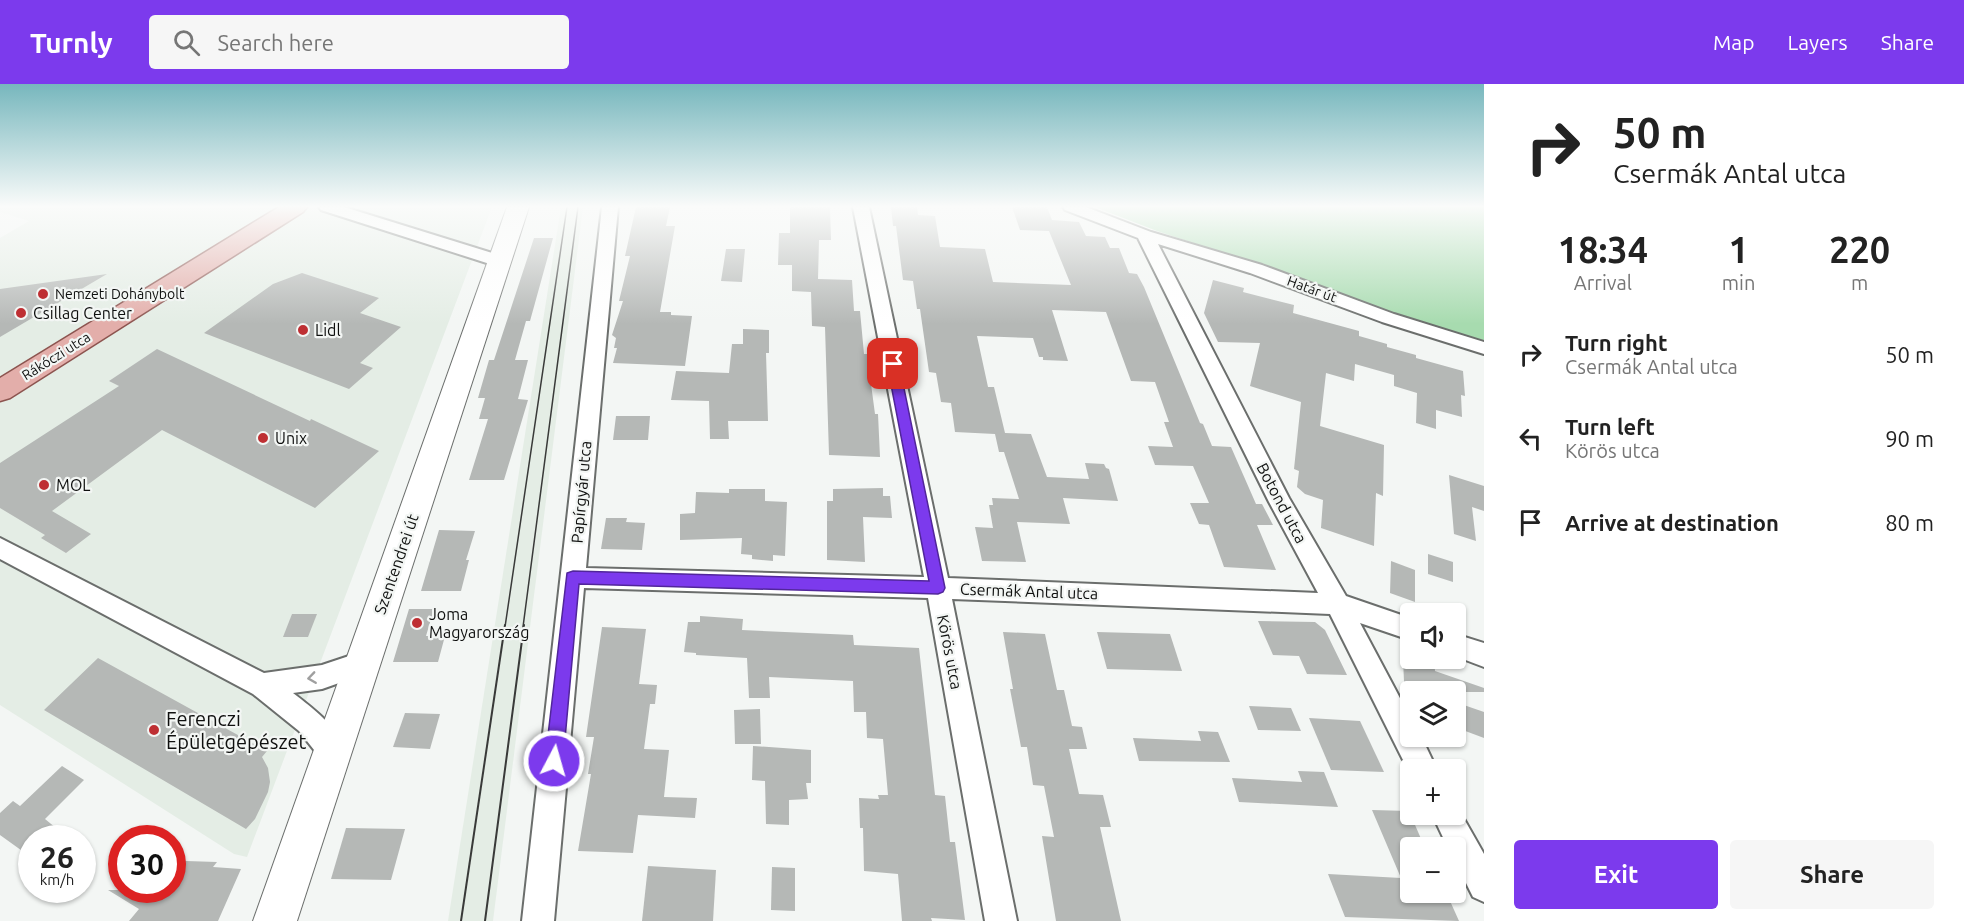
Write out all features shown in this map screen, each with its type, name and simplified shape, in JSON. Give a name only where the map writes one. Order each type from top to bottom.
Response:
[{"type":"main road","name":"Rákóczi utca","points":[[0,372],[203,246]]},
{"type":"main road","name":"Rákóczi utca","points":[[0,391],[232,246]]},
{"type":"main road","name":"Szentendrei út","points":[[275,921],[504,246]]},
{"type":"street","points":[[451,246],[499,261]]},
{"type":"street","name":"Papírgyár utca","points":[[538,921],[605,246]]},
{"type":"street","name":"Körös utca","points":[[869,246],[938,588],[1001,921]]},
{"type":"street","name":"Botond utca","points":[[1151,246],[1280,502],[1337,604],[1418,759]]},
{"type":"street","name":"Határ út","points":[[1180,246],[1266,273],[1388,318],[1484,348]]},
{"type":"street","points":[[0,548],[262,685],[309,722],[333,750]]},
{"type":"street","name":"Csermák Antal utca","points":[[573,578],[938,588],[1337,604],[1400,626]]},
{"type":"street","points":[[1466,649],[1484,655]]},
{"type":"street","points":[[262,685],[322,676],[361,664]]},
{"type":"street","points":[[1453,825],[1484,886]]},
{"type":"shaded area","points":[[0,246],[477,246],[247,857],[234,854],[0,705]]},
{"type":"shaded area","points":[[555,246],[578,246],[493,921],[448,921]]},
{"type":"green space","points":[[1203,246],[1484,246],[1484,348],[1290,275]]},
{"type":"building","points":[[531,246],[551,246],[530,321],[526,321],[515,360],[528,360],[518,399],[528,400],[504,480],[469,480],[488,419],[479,419],[485,398],[478,398],[489,360],[494,360]]},
{"type":"building","points":[[627,246],[672,246],[660,312],[692,316],[685,366],[613,363],[617,348],[614,348],[616,338],[612,335],[623,301],[619,301],[630,256],[625,256]]},
{"type":"building","points":[[779,246],[819,246],[818,279],[852,280],[854,311],[860,311],[864,354],[867,354],[875,414],[878,414],[880,457],[829,455],[825,327],[812,326],[811,292],[792,291],[792,265],[778,265]]},
{"type":"building","points":[[899,246],[985,249],[993,282],[1071,285],[1055,246],[1119,248],[1129,273],[1137,274],[1144,287],[1200,423],[1203,424],[1212,446],[1231,447],[1256,504],[1262,504],[1273,525],[1257,525],[1276,570],[1224,567],[1209,525],[1199,524],[1190,503],[1209,503],[1193,466],[1155,465],[1148,446],[1173,447],[1164,422],[1169,422],[1155,382],[1131,381],[1106,312],[1052,310],[1068,361],[1043,360],[1043,357],[1039,357],[1033,338],[977,336],[988,387],[994,387],[1005,433],[1031,434],[1047,477],[1089,479],[1085,463],[1104,464],[1109,469],[1118,501],[1063,498],[1070,524],[1017,522],[1026,562],[982,561],[975,527],[993,528],[989,505],[993,505],[992,498],[1019,499],[1004,452],[999,452],[995,434],[955,432],[951,403],[941,402],[936,373],[929,372],[920,309],[917,309],[913,281],[903,280]]},
{"type":"building","points":[[726,249],[745,249],[742,282],[721,281]]},
{"type":"building","name":"Lidl","points":[[302,273],[379,298],[360,313],[401,327],[360,363],[373,368],[349,389],[204,333],[273,284]]},
{"type":"building","name":"Csillag Center","points":[[107,274],[0,337],[0,289]]},
{"type":"building","points":[[1213,280],[1244,288],[1243,292],[1294,305],[1293,313],[1359,331],[1359,336],[1387,344],[1387,347],[1463,371],[1465,396],[1461,395],[1462,417],[1436,410],[1436,429],[1416,423],[1417,393],[1394,386],[1394,375],[1355,364],[1354,381],[1326,373],[1320,426],[1384,445],[1383,496],[1376,493],[1374,546],[1321,528],[1323,500],[1305,494],[1297,487],[1299,471],[1294,469],[1301,402],[1250,386],[1260,343],[1218,342],[1204,313]]},
{"type":"building","points":[[743,329],[769,330],[769,353],[766,353],[768,421],[728,421],[729,439],[710,439],[709,401],[671,400],[676,371],[729,373],[732,344],[743,344]]},
{"type":"building","name":"Unix","points":[[157,349],[379,451],[315,508],[162,430],[52,511],[91,534],[66,553],[41,538],[45,535],[0,508],[0,463],[119,386],[109,381]]},
{"type":"building","points":[[616,416],[650,416],[648,440],[613,440]]},
{"type":"building","points":[[1449,475],[1484,486],[1484,511],[1472,507],[1476,541],[1454,534]]},
{"type":"building","points":[[883,488],[883,496],[890,496],[892,518],[863,517],[865,562],[827,560],[827,501],[833,501],[833,489]]},
{"type":"building","points":[[729,489],[765,489],[765,501],[787,502],[785,556],[773,555],[773,561],[752,559],[752,555],[741,554],[742,538],[680,540],[680,514],[695,513],[696,492],[729,493]]},
{"type":"building","points":[[606,518],[627,518],[626,522],[645,523],[642,550],[601,549]]},
{"type":"building","points":[[439,530],[475,531],[466,560],[469,560],[461,591],[421,591]]},
{"type":"building","points":[[1428,554],[1453,562],[1453,582],[1428,574]]},
{"type":"building","points":[[1391,561],[1415,570],[1415,602],[1390,593]]},
{"type":"building","name":"Joma Magyarország","points":[[409,609],[434,609],[426,636],[445,636],[438,662],[393,662]]},
{"type":"building","points":[[292,614],[317,614],[308,637],[283,637]]},
{"type":"building","points":[[700,616],[743,619],[742,630],[853,635],[854,645],[919,648],[935,795],[945,796],[950,842],[955,842],[965,920],[931,918],[932,921],[902,921],[898,874],[864,871],[863,828],[860,828],[859,798],[879,799],[878,795],[888,795],[883,739],[867,738],[866,712],[854,712],[853,681],[769,677],[770,698],[749,698],[747,658],[696,655],[696,653],[684,652],[688,622],[700,622]]},
{"type":"building","points":[[1258,621],[1315,622],[1325,630],[1347,675],[1307,674],[1299,656],[1273,655]]},
{"type":"building","points":[[602,627],[646,629],[639,684],[657,685],[655,704],[650,704],[644,749],[669,750],[664,797],[697,798],[695,818],[638,815],[633,853],[578,851],[591,774],[588,774],[594,737],[586,737]]},
{"type":"building","points":[[1003,632],[1045,634],[1057,690],[1064,690],[1072,726],[1082,727],[1087,749],[1069,749],[1079,794],[1103,795],[1111,827],[1100,827],[1121,921],[1056,921],[1042,836],[1054,837],[1044,786],[1033,785],[1027,747],[1021,747],[1010,689],[1013,689]]},
{"type":"building","points":[[1097,632],[1170,634],[1182,671],[1107,669]]},
{"type":"building","name":"Ferenczi Épületgépészet","points":[[98,658],[267,751],[262,757],[268,768],[270,782],[268,792],[255,819],[246,829],[44,710]]},
{"type":"building","points":[[1403,669],[1435,669],[1464,681],[1404,681]]},
{"type":"building","points":[[1466,682],[1484,688],[1484,692],[1466,692]]},
{"type":"building","points":[[1249,706],[1291,708],[1301,731],[1258,730]]},
{"type":"building","points":[[1466,706],[1484,712],[1484,738],[1466,731]]},
{"type":"building","points":[[760,709],[761,744],[735,744],[734,710]]},
{"type":"building","points":[[405,713],[440,714],[430,749],[393,747]]},
{"type":"building","points":[[1309,718],[1360,721],[1384,772],[1331,770]]},
{"type":"building","points":[[1198,731],[1218,732],[1230,762],[1139,761],[1133,738],[1201,741]]},
{"type":"building","points":[[753,746],[811,750],[811,783],[806,783],[808,799],[789,800],[789,825],[766,824],[765,781],[752,780]]},
{"type":"building","points":[[62,766],[84,780],[45,819],[52,825],[18,825],[18,848],[0,835],[0,813],[13,801],[20,806]]},
{"type":"building","points":[[1298,771],[1324,772],[1338,807],[1239,802],[1232,778],[1302,782]]},
{"type":"building","points":[[1372,810],[1400,811],[1400,825],[1415,825],[1420,837],[1400,837],[1400,876]]},
{"type":"building","points":[[346,828],[405,829],[391,880],[331,879]]},
{"type":"building","points":[[186,861],[217,862],[213,867],[241,869],[218,921],[129,921],[139,909],[129,903],[186,903]]},
{"type":"building","points":[[648,866],[716,870],[713,921],[642,921]]},
{"type":"building","points":[[772,867],[795,868],[795,911],[771,910]]},
{"type":"building","points":[[1328,874],[1400,878],[1400,903],[1451,903],[1459,921],[1345,917]]},
{"type":"tram line","points":[[505,627],[561,246]]},
{"type":"tram line","points":[[523,627],[573,246]]},
{"type":"tram line","points":[[461,921],[505,625]]},
{"type":"tram line","points":[[485,921],[524,625]]},
{"type":"place","name":"Nemzeti Dohánybolt","points":[[43,294]]},
{"type":"place","name":"Csillag Center","points":[[21,313]]},
{"type":"place","name":"Lidl","points":[[303,330]]},
{"type":"place","name":"Unix","points":[[263,438]]},
{"type":"place","name":"MOL","points":[[44,485]]},
{"type":"place","name":"Joma Magyarország","points":[[417,623]]},
{"type":"place","name":"Ferenczi Épületgépészet","points":[[154,730]]},
{"type":"route","points":[[554,761],[573,578],[938,588],[893,364]]}]
